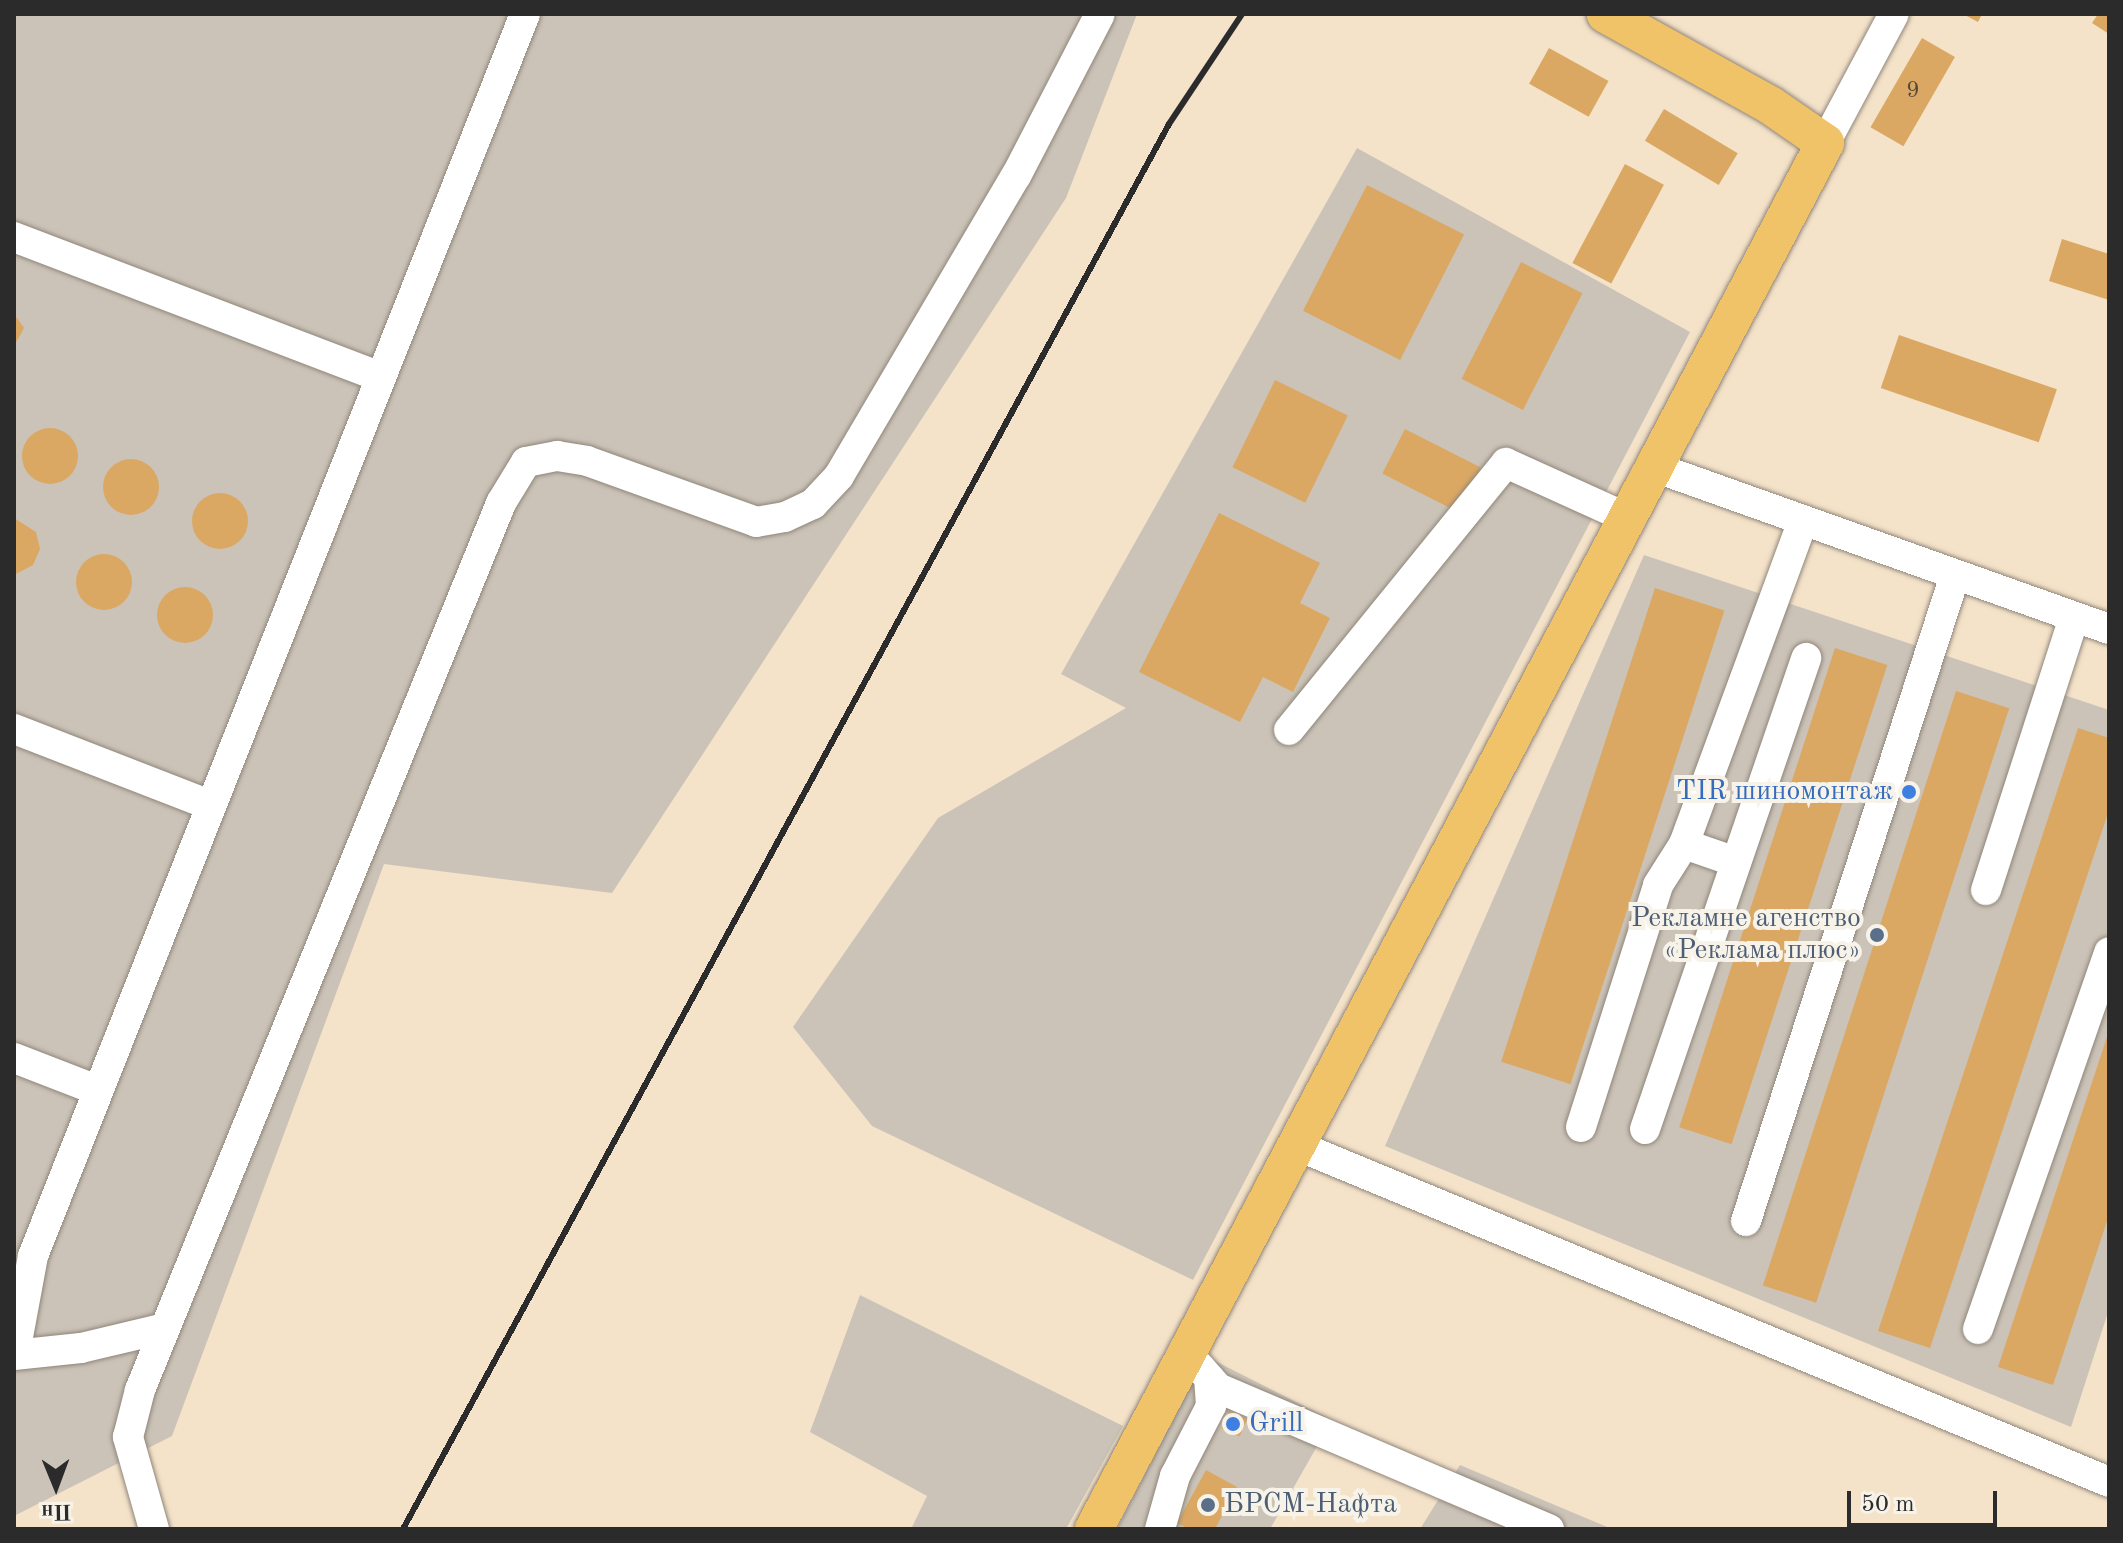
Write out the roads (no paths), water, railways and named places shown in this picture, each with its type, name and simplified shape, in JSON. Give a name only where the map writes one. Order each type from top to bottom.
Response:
[{"type":"main road","points":[[1094,1529],[1199,1366],[1298,1146],[1825,143],[1770,105],[1606,14]]},
{"type":"street","points":[[165,1328],[81,1348],[15,1354],[33,1256],[378,376],[525,14]]},
{"type":"street","points":[[154,1529],[128,1437],[165,1328],[501,503],[526,462],[557,456],[587,461],[756,522],[785,517],[813,504],[839,476],[1016,176],[1100,14]]},
{"type":"street","points":[[1825,143],[1894,14]]},
{"type":"street","points":[[14,237],[378,376]]},
{"type":"street","points":[[1289,730],[1506,463],[1627,518]]},
{"type":"street","points":[[1654,467],[2109,629]]},
{"type":"street","points":[[1581,1127],[1658,885],[1684,844],[1803,520]]},
{"type":"street","points":[[1746,1221],[1955,575]]},
{"type":"street","points":[[1986,890],[2074,618]]},
{"type":"street","points":[[1645,1129],[1806,658]]},
{"type":"street","points":[[14,729],[210,805]]},
{"type":"street","points":[[1684,844],[1736,862]]},
{"type":"street","points":[[1978,1329],[2109,952]]},
{"type":"street","points":[[14,1058],[97,1090]]},
{"type":"street","points":[[1298,1146],[2109,1482]]},
{"type":"street","points":[[1199,1366],[1218,1388],[1494,1517],[1549,1529]]},
{"type":"street","points":[[1160,1529],[1175,1476],[1211,1406],[1199,1366]]},
{"type":"railway","points":[[403,1529],[1169,124],[1242,14]]},
{"type":"place","name":"TIR шиномонтаж","points":[[1909,792]]},
{"type":"place","name":"Рекламне агенство «Реклама плюс»","points":[[1877,935]]},
{"type":"place","name":"Grill","points":[[1233,1424]]},
{"type":"place","name":"БРСМ-Нафта","points":[[1208,1505]]}]
